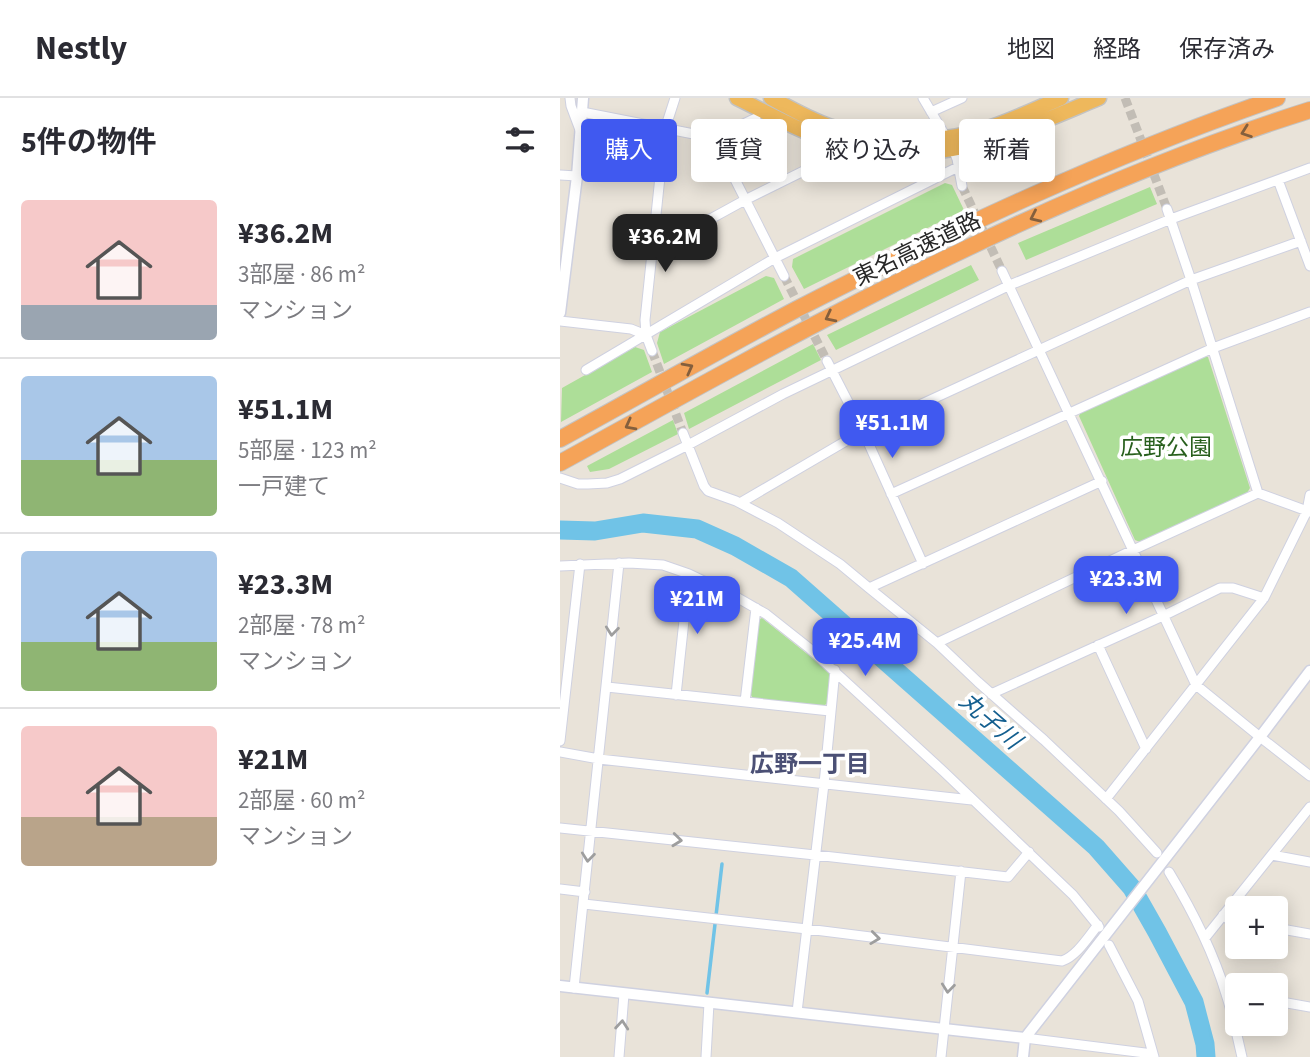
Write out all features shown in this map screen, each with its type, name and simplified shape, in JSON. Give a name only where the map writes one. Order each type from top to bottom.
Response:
[{"type":"highway","points":[[737,98],[801,130]]},
{"type":"highway","points":[[771,98],[847,132],[886,138],[978,145],[1099,98]]},
{"type":"highway","points":[[945,145],[1061,98]]},
{"type":"highway","name":"東名高速道路","points":[[562,438],[796,310],[969,225],[1062,181],[1277,98]]},
{"type":"highway","name":"東名高速道路","points":[[567,459],[817,323],[1003,232],[1148,168],[1310,110]]},
{"type":"street","points":[[570,98],[580,132]]},
{"type":"street","points":[[560,313],[562,274],[577,176],[583,98]]},
{"type":"street","points":[[669,119],[675,98]]},
{"type":"street","points":[[923,98],[957,159],[962,186]]},
{"type":"street","points":[[931,112],[962,98]]},
{"type":"street","points":[[582,111],[617,119]]},
{"type":"street","points":[[586,370],[775,258],[958,167]]},
{"type":"street","points":[[560,478],[579,484],[607,483],[620,479],[783,394],[829,366],[1169,214],[1310,168]]},
{"type":"street","points":[[652,251],[801,172]]},
{"type":"street","points":[[560,175],[577,176]]},
{"type":"street","points":[[1278,180],[1310,266]]},
{"type":"street","points":[[652,351],[646,335],[645,320],[660,182]]},
{"type":"street","points":[[736,182],[784,276]]},
{"type":"street","points":[[1169,214],[1258,493]]},
{"type":"street","points":[[740,503],[863,431],[1191,280],[1301,241]]},
{"type":"street","points":[[1002,271],[1196,685],[1310,776]]},
{"type":"street","points":[[891,494],[1213,348],[1310,312]]},
{"type":"street","points":[[560,321],[631,329],[646,335]]},
{"type":"street","points":[[829,366],[863,431],[923,564]]},
{"type":"street","points":[[683,433],[708,491],[740,503],[778,523],[840,564],[870,588],[937,643],[1044,740],[1106,799],[1157,853]]},
{"type":"street","points":[[870,588],[1102,481]]},
{"type":"street","points":[[937,643],[1258,493],[1308,512]]},
{"type":"street","points":[[1106,799],[1264,598],[1308,512],[1310,495]]},
{"type":"street","points":[[574,988],[620,563]]},
{"type":"street","points":[[560,566],[620,563],[663,565],[689,574],[756,607],[835,670],[1029,852],[1073,895],[1098,926],[1076,953],[1062,961],[584,904]]},
{"type":"street","points":[[560,741],[580,564]]},
{"type":"street","points":[[676,695],[689,574]]},
{"type":"street","points":[[991,694],[1220,588],[1233,588],[1264,598]]},
{"type":"street","points":[[745,702],[756,607]]},
{"type":"street","points":[[1098,645],[1146,749]]},
{"type":"street","points":[[797,1012],[835,670]]},
{"type":"street","points":[[1023,1057],[1024,1038],[1310,671]]},
{"type":"street","points":[[607,687],[830,711]]},
{"type":"street","points":[[560,752],[599,759],[972,800]]},
{"type":"street","points":[[1205,938],[1310,807]]},
{"type":"street","points":[[560,828],[1008,877],[1029,852]]},
{"type":"street","points":[[1272,855],[1310,862]]},
{"type":"street","points":[[941,1057],[961,871]]},
{"type":"street","points":[[1169,872],[1205,938],[1225,989]]},
{"type":"street","points":[[560,889],[585,892]]},
{"type":"street","points":[[1288,930],[1310,934]]},
{"type":"street","points":[[560,986],[1024,1038],[1105,1053],[1154,1056],[1138,1001],[1109,945]]},
{"type":"street","points":[[619,1057],[624,994]]},
{"type":"street","points":[[706,1057],[709,1003]]},
{"type":"street","points":[[1288,1003],[1310,1007]]},
{"type":"street","points":[[1237,1036],[1242,1057]]},
{"type":"green space","points":[[945,183],[952,185],[964,210],[804,289],[792,267],[793,259]]},
{"type":"green space","points":[[1150,187],[1157,204],[1026,260],[1018,243]]},
{"type":"green space","points":[[971,265],[979,280],[836,350],[827,335]]},
{"type":"green space","points":[[766,276],[774,278],[784,299],[664,364],[657,343],[660,332]]},
{"type":"green space","points":[[813,344],[821,360],[689,429],[684,413]]},
{"type":"green space","points":[[635,347],[644,350],[652,372],[561,422],[562,388]]},
{"type":"green space","name":"広野公園","points":[[1208,357],[1250,488],[1247,493],[1140,542],[1135,540],[1079,416],[1081,411]]},
{"type":"green space","points":[[673,420],[678,434],[609,469],[590,472],[587,466]]},
{"type":"green space","points":[[762,618],[830,672],[828,703],[823,706],[753,698],[750,694],[758,620]]},
{"type":"waterway","name":"丸子川","points":[[560,530],[595,531],[643,523],[697,529],[735,546],[791,578],[1096,847],[1132,888],[1194,1002],[1206,1057]]},
{"type":"waterway","points":[[707,993],[722,864]]},
{"type":"tunnel","points":[[1125,98],[1167,209]]},
{"type":"tunnel","points":[[962,186],[1002,271]]},
{"type":"tunnel","points":[[784,276],[827,361]]},
{"type":"tunnel","points":[[652,351],[683,433]]},
{"type":"district","name":"広野一丁目","points":[[810,764]]}]
